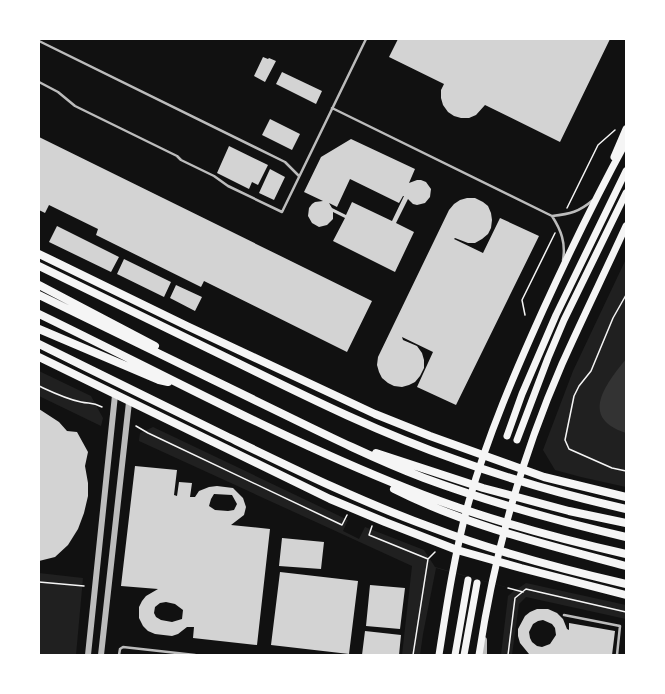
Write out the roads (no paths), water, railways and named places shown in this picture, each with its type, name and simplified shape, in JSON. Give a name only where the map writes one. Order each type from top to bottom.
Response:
[{"type":"highway","points":[[39,254],[187,326],[375,414],[522,470],[557,481],[626,497]]},
{"type":"highway","points":[[39,266],[300,393],[389,434],[456,460],[531,484],[626,509]]},
{"type":"highway","points":[[39,285],[65,303],[192,371],[388,463],[448,486],[549,518],[626,537]]},
{"type":"highway","points":[[39,295],[65,303]]},
{"type":"highway","points":[[39,314],[407,495],[460,517],[542,543],[626,566]]},
{"type":"highway","points":[[39,329],[159,380],[179,384]]},
{"type":"highway","points":[[39,344],[281,463],[362,500],[433,528],[505,552],[626,584]]},
{"type":"highway","points":[[39,357],[330,499],[457,550],[626,595]]},
{"type":"highway","points":[[341,442],[483,488],[569,511],[626,523]]},
{"type":"highway","points":[[333,458],[406,488],[475,513],[577,542],[626,554]]},
{"type":"main road","points":[[597,196],[626,129]]},
{"type":"main road","points":[[438,655],[457,550],[469,502],[483,456],[504,400],[562,268],[597,196],[626,142]]},
{"type":"main road","points":[[507,436],[522,394],[556,315],[626,171]]},
{"type":"main road","points":[[517,440],[534,392],[559,333],[626,193]]},
{"type":"main road","points":[[479,655],[483,626],[509,515],[522,470],[562,364],[626,226]]},
{"type":"main road","points":[[455,655],[468,580]]},
{"type":"main road","points":[[464,655],[477,583]]},
{"type":"street","points":[[88,655],[115,395]]},
{"type":"street","points":[[101,655],[129,402]]},
{"type":"street","points":[[483,626],[484,655]]},
{"type":"lane","points":[[39,82],[58,92],[74,106],[177,156],[181,160],[214,176],[228,186],[282,212],[366,39]]},
{"type":"lane","points":[[39,41],[285,162],[299,176]]},
{"type":"lane","points":[[332,108],[552,216],[565,215],[582,209],[597,196]]},
{"type":"lane","points":[[552,216],[563,236],[564,245],[562,268]]},
{"type":"lane","points":[[564,615],[620,626],[617,655]]},
{"type":"lane","points":[[119,655],[120,649],[123,647],[173,654],[195,655]]}]
